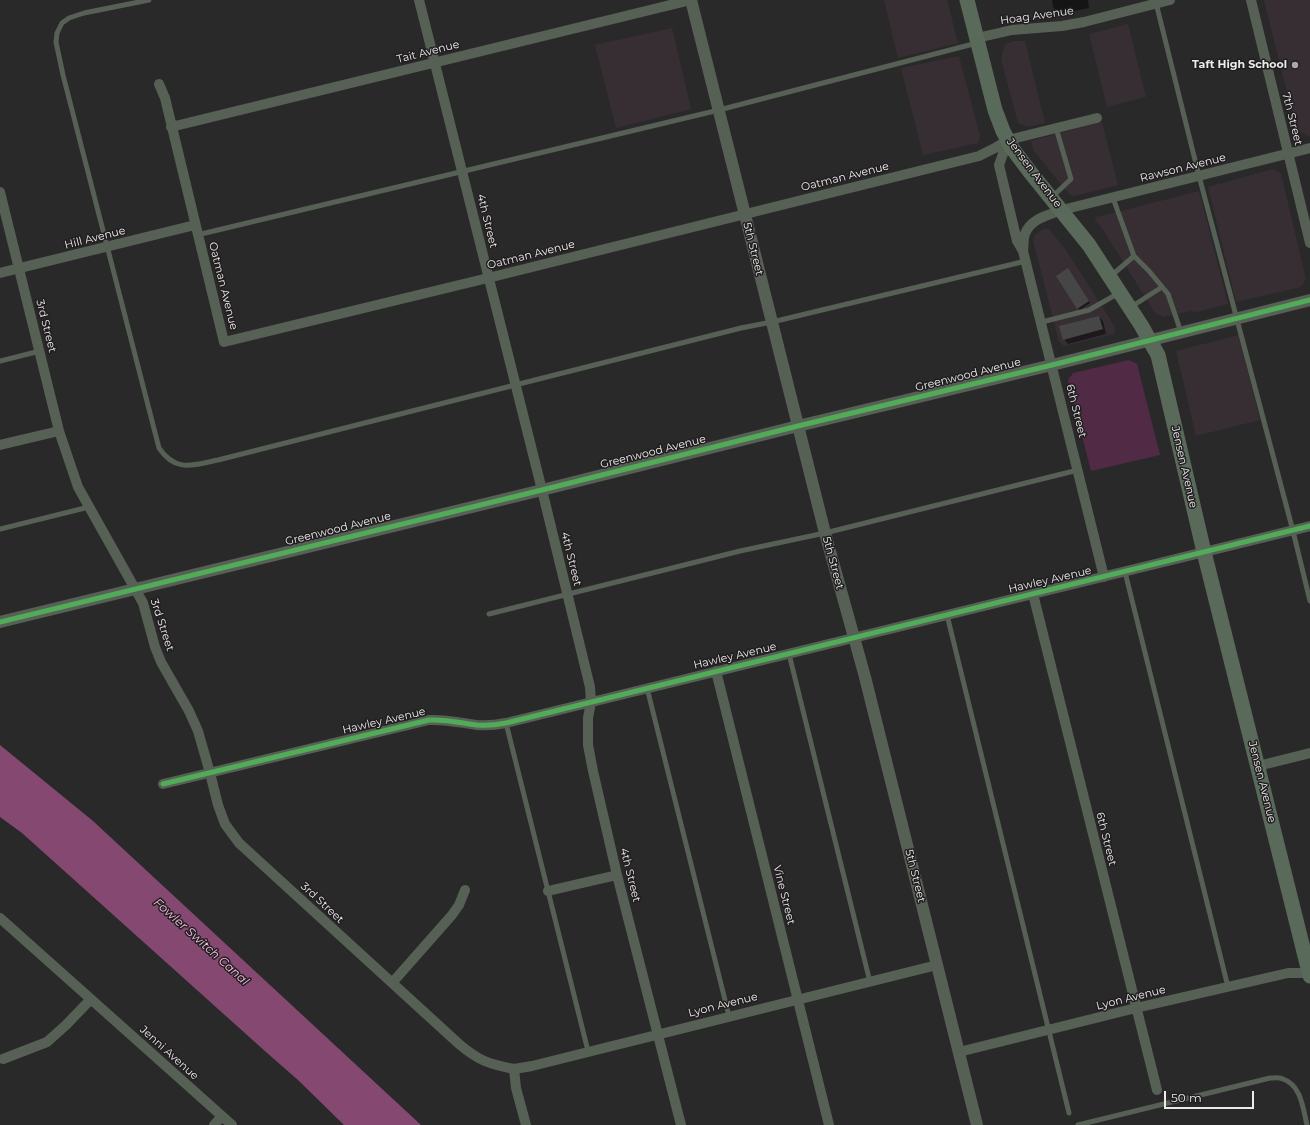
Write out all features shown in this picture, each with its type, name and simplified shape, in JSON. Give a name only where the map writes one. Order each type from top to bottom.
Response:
[{"type":"main road","name":"Jensen Avenue","points":[[967,0],[995,110],[998,120],[1008,140],[1026,166],[1089,245],[1150,340],[1161,365],[1204,552],[1310,974]]},
{"type":"street","name":"4th Street","points":[[419,0],[590,687],[591,702],[588,718],[588,745],[593,771],[617,875],[681,1125]]},
{"type":"street","name":"Tait Avenue","points":[[171,127],[691,0]]},
{"type":"street","name":"5th Street","points":[[691,0],[825,533],[865,677],[977,1125]]},
{"type":"street","name":"Hoag Avenue","points":[[977,41],[1012,30],[1069,25],[1170,0]]},
{"type":"street","name":"7th Street","points":[[1251,0],[1310,243]]},
{"type":"street","name":"Oatman Avenue","points":[[159,84],[164,98],[224,342],[745,215],[979,156],[1008,140],[1097,118]]},
{"type":"street","name":"6th Street","points":[[1008,140],[999,165],[1017,241],[1025,256]]},
{"type":"street","name":"Rawson Avenue","points":[[1062,210],[1310,148]]},
{"type":"street","name":"3rd Street","points":[[0,192],[60,431],[78,487],[143,603],[155,647],[161,662],[189,711],[198,731],[218,805],[225,824],[239,843],[473,1056],[494,1065],[514,1069]]},
{"type":"street","name":"6th Street","points":[[1062,210],[1040,218],[1033,223],[1024,236],[1025,256],[1104,577]]},
{"type":"street","name":"Hill Avenue","points":[[0,273],[106,247],[196,230]]},
{"type":"street","name":"Greenwood Avenue","points":[[0,622],[1052,365],[1310,300]]},
{"type":"street","points":[[0,445],[60,431]]},
{"type":"street","name":"Hawley Avenue","points":[[163,784],[429,720],[443,719],[478,725],[506,723],[1310,526]]},
{"type":"street","name":"6th Street","points":[[1033,594],[1157,1090]]},
{"type":"street","name":"Vine Street","points":[[716,671],[830,1125]]},
{"type":"street","points":[[1258,766],[1310,753]]},
{"type":"street","points":[[548,891],[617,875]]},
{"type":"street","points":[[392,983],[452,915],[459,905],[465,890]]},
{"type":"street","name":"Jenni Avenue","points":[[0,918],[232,1125]]},
{"type":"street","name":"Lyon Avenue","points":[[514,1069],[937,965]]},
{"type":"street","name":"Lyon Avenue","points":[[959,1052],[1136,1008],[1288,973],[1310,974]]},
{"type":"street","points":[[3,1059],[47,1042],[91,999]]},
{"type":"street","points":[[514,1069],[516,1088],[526,1125]]},
{"type":"street","points":[[214,1125],[222,1116]]},
{"type":"lane","points":[[149,0],[84,13],[69,18],[62,24],[57,33],[56,42],[57,52],[106,247],[159,448],[171,462],[178,465],[188,466],[218,460],[741,328],[772,322],[1025,256]]},
{"type":"lane","points":[[1156,3],[1199,176],[1293,530],[1310,601]]},
{"type":"lane","points":[[196,230],[462,171],[719,110],[977,41]]},
{"type":"lane","points":[[1051,198],[1071,179],[1056,128]]},
{"type":"lane","points":[[1113,198],[1134,256],[1168,294],[1181,332]]},
{"type":"lane","points":[[1110,277],[1134,256]]},
{"type":"lane","points":[[1130,307],[1162,287]]},
{"type":"lane","points":[[1042,322],[1089,310],[1120,292]]},
{"type":"lane","points":[[0,361],[40,351]]},
{"type":"lane","points":[[488,614],[740,551],[825,533],[1078,470]]},
{"type":"lane","points":[[0,529],[89,507]]},
{"type":"lane","points":[[1125,572],[1228,987]]},
{"type":"lane","points":[[947,614],[1069,1113]]},
{"type":"lane","points":[[788,654],[870,982]]},
{"type":"lane","points":[[647,688],[729,1016]]},
{"type":"lane","points":[[506,723],[588,1051]]},
{"type":"lane","points":[[1078,1125],[1270,1078],[1282,1078],[1295,1086],[1301,1100],[1307,1125]]},
{"type":"shaded area","points":[[884,0],[947,0],[958,43],[898,58]]},
{"type":"shaded area","name":"Taft High School","points":[[1264,0],[1310,0],[1310,136],[1296,129]]},
{"type":"shaded area","points":[[1128,24],[1146,97],[1107,107],[1089,34]]},
{"type":"shaded area","points":[[672,28],[691,109],[616,128],[595,45]]},
{"type":"shaded area","points":[[1013,41],[1025,41],[1045,123],[1027,127],[1018,123],[1001,59],[1005,45]]},
{"type":"shaded area","points":[[959,56],[980,136],[978,143],[923,155],[901,68]]},
{"type":"shaded area","points":[[1102,122],[1118,185],[1074,196],[1070,195],[1034,151],[1031,142]]},
{"type":"shaded area","points":[[1273,169],[1281,174],[1306,279],[1301,287],[1236,302],[1208,187]]},
{"type":"shaded area","points":[[1199,191],[1228,304],[1196,312],[1190,311],[1164,317],[1155,313],[1104,231],[1094,218]]},
{"type":"shaded area","points":[[1043,229],[1049,229],[1066,250],[1115,327],[1114,334],[1064,346],[1059,342],[1033,240],[1035,235]]},
{"type":"shaded area","points":[[1239,335],[1260,420],[1196,436],[1176,351]]},
{"type":"shaded area","points":[[1129,360],[1137,364],[1160,455],[1091,471],[1068,380],[1073,373]]},
{"type":"water","name":"Fowler Switch Canal","points":[[0,745],[93,821],[421,1125],[344,1125],[298,1080],[22,833],[0,817]]},
{"type":"building","points":[[1068,268],[1089,301],[1077,309],[1056,276]]},
{"type":"building","points":[[1099,316],[1103,329],[1063,340],[1059,326]]},
{"type":"cycle path","points":[[0,622],[1052,365],[1310,300]]},
{"type":"cycle path","points":[[163,784],[429,720],[481,725],[506,723],[1310,526]]},
{"type":"place","name":"Taft High School","points":[[1295,65]]}]
